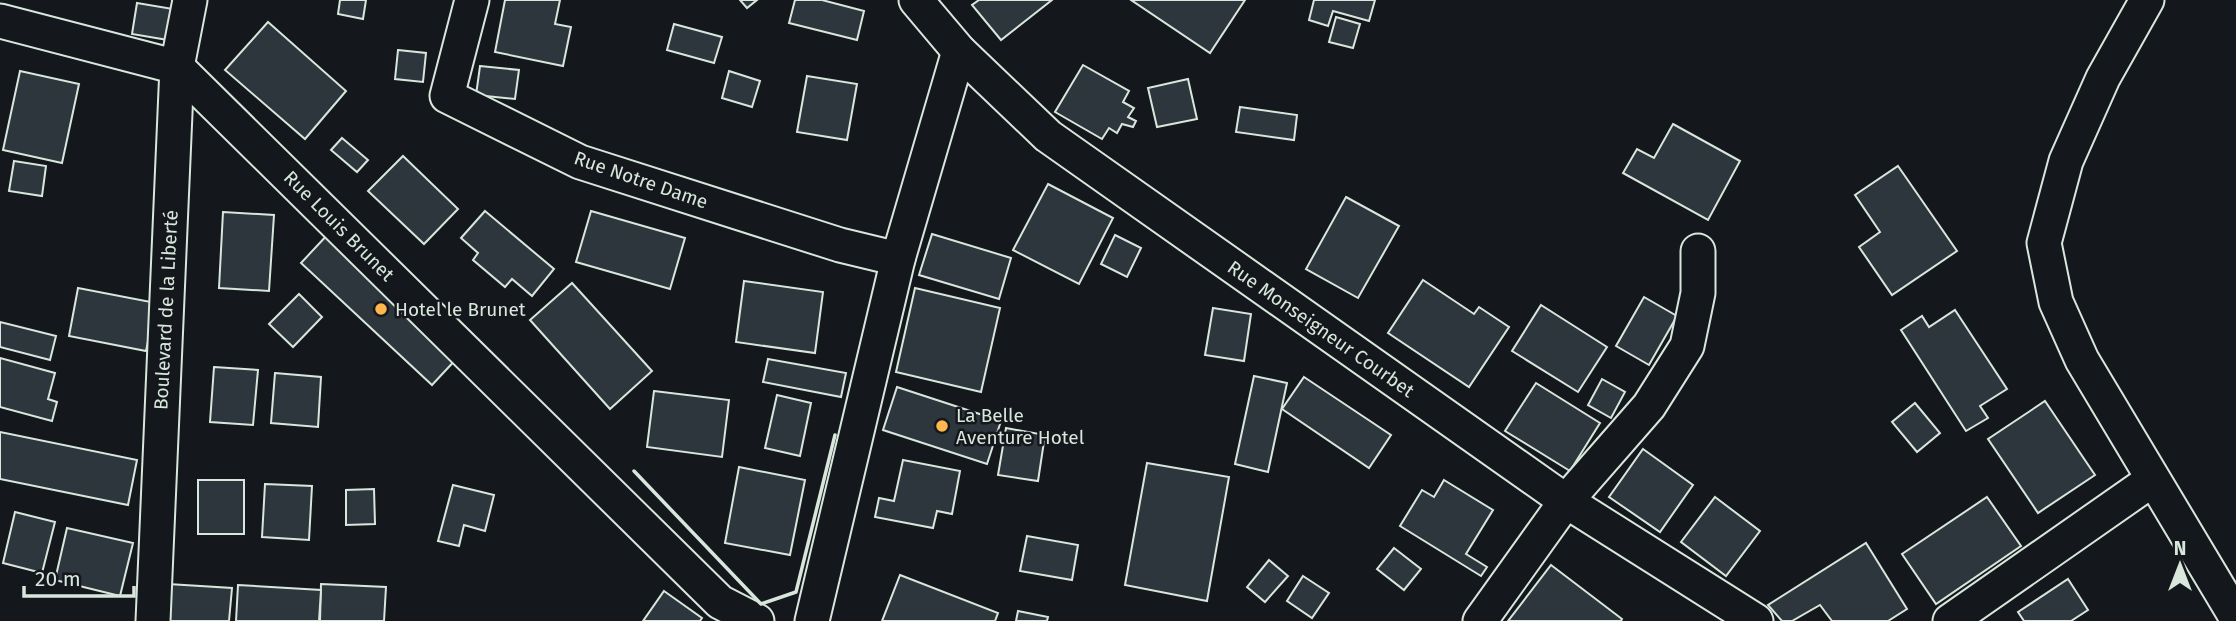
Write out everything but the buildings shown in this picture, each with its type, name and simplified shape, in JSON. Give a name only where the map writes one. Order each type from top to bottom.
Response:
[{"type":"street","name":"Boulevard de la Liberté","points":[[153,621],[177,66],[190,0]]},
{"type":"street","name":"Rue Notre Dame","points":[[472,0],[447,96],[580,162],[840,245],[898,259]]},
{"type":"street","name":"Rue Monseigneur Courbet","points":[[916,0],[959,51],[1048,136],[1566,501],[1756,621]]},
{"type":"street","points":[[2147,0],[2103,78],[2066,161],[2044,243],[2056,302],[2082,360],[2152,480],[2231,596]]},
{"type":"street","points":[[0,21],[177,66]]},
{"type":"street","points":[[812,621],[898,259],[959,51]]},
{"type":"street","name":"Rue Louis Brunet","points":[[177,66],[720,602],[757,621]]},
{"type":"street","points":[[1480,621],[1566,501],[1649,406],[1687,346],[1698,293],[1698,251]]},
{"type":"street","points":[[1950,621],[2152,480]]},
{"type":"wall","points":[[634,471],[761,604],[796,592],[835,435]]},
{"type":"place","name":"Hotel le Brunet","points":[[381,309]]},
{"type":"place","name":"La Belle Aventure Hotel","points":[[942,426]]}]
